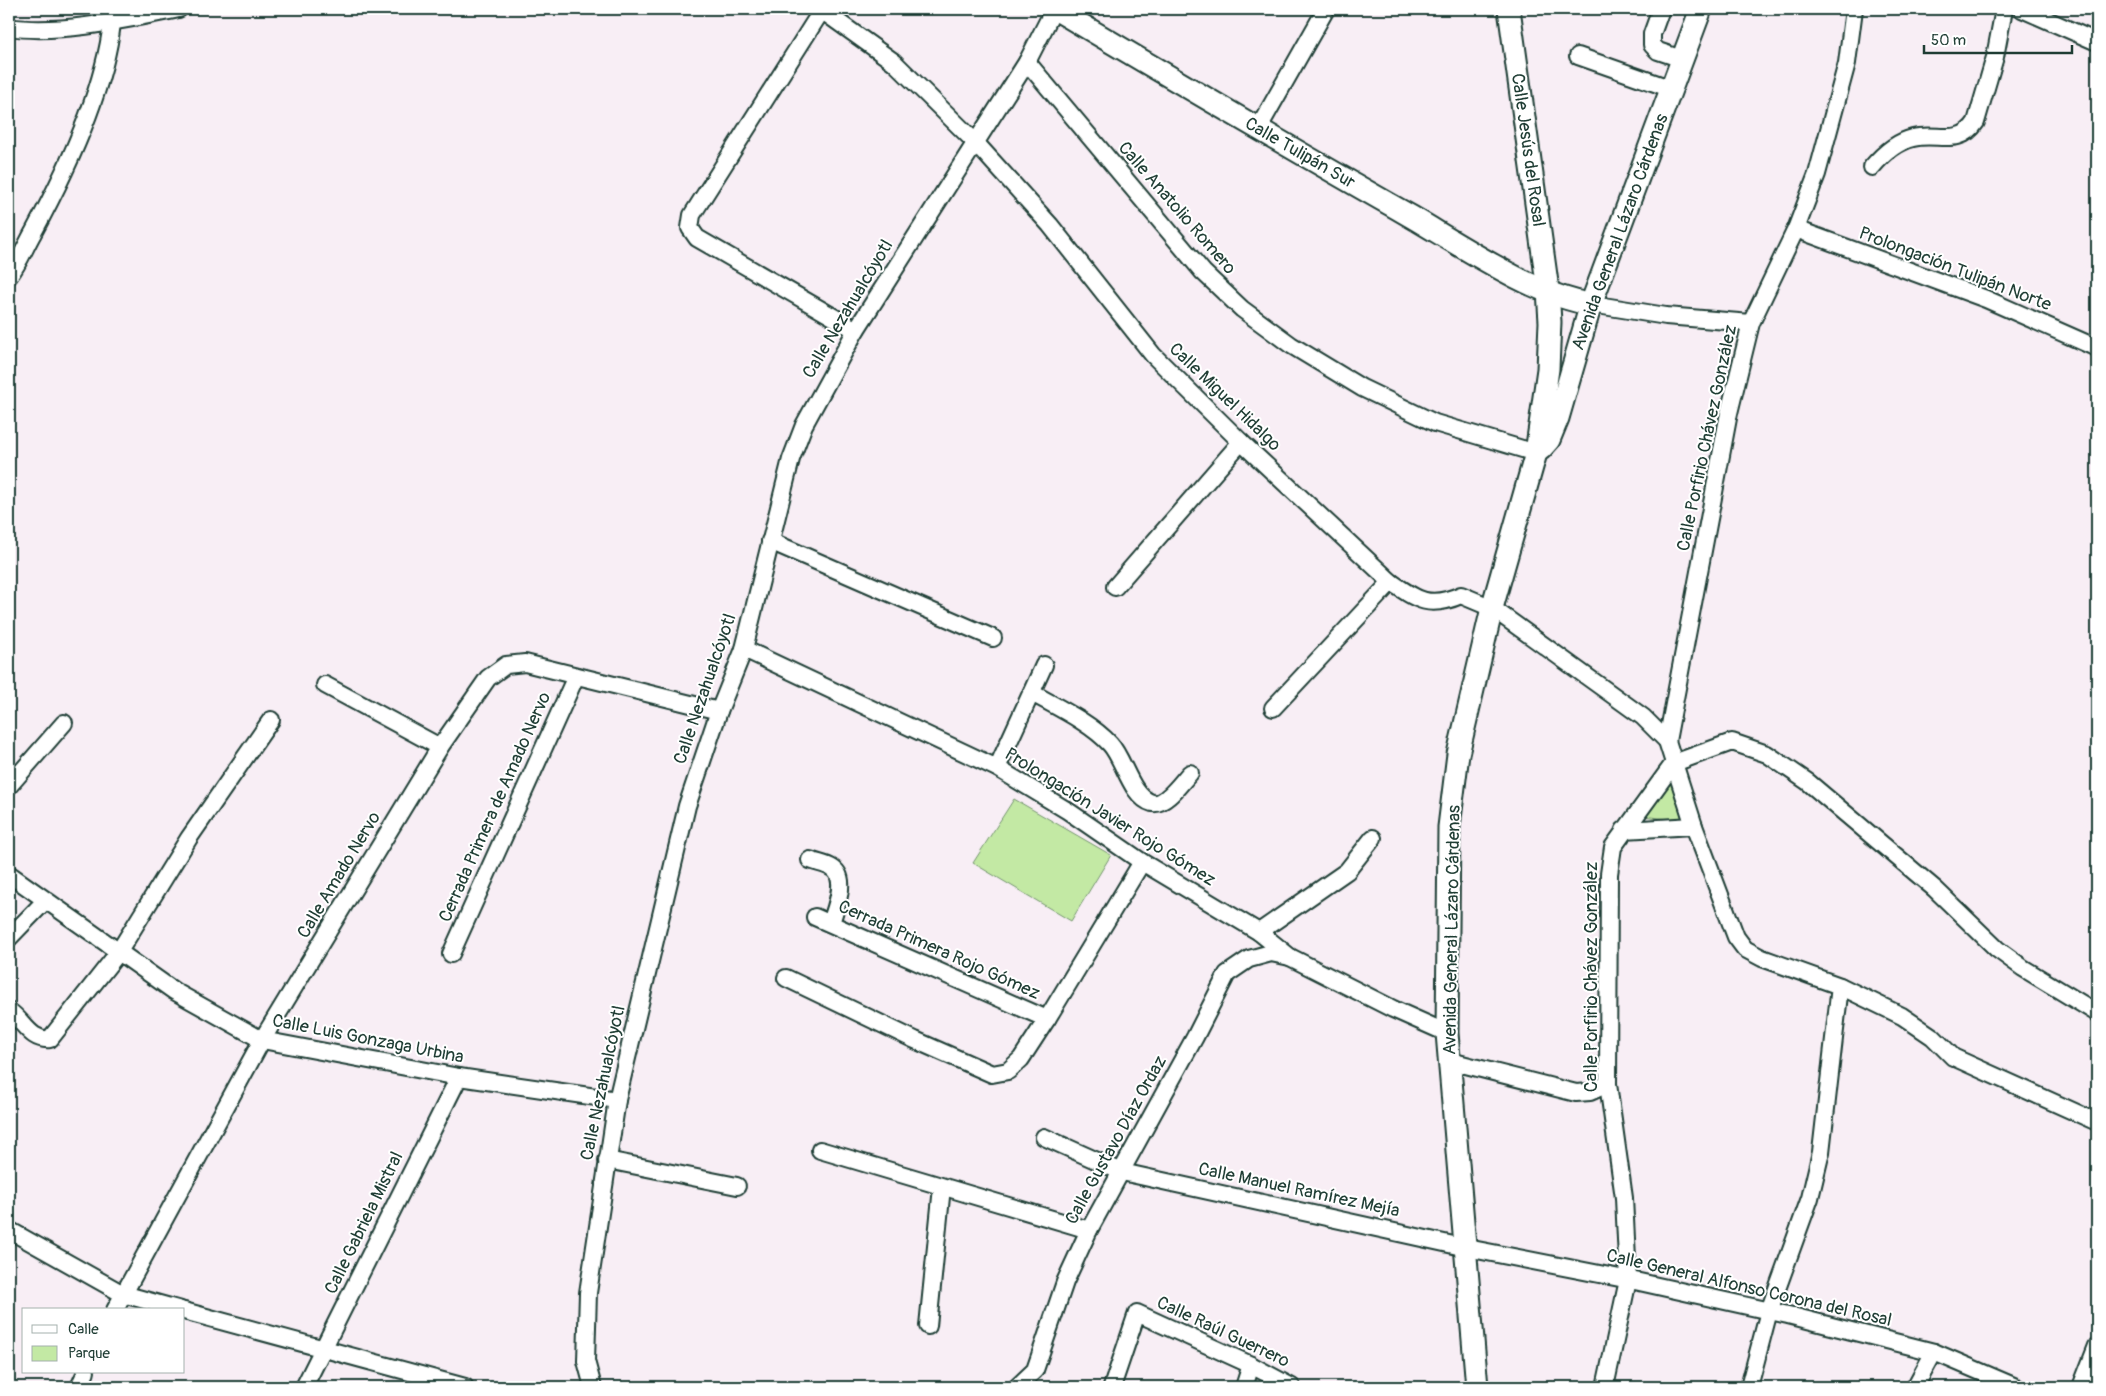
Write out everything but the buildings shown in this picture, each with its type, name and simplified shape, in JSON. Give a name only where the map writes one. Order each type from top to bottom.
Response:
[{"type":"street","points":[[9,27],[30,29],[112,23],[179,9]]},
{"type":"street","points":[[821,9],[692,215],[690,228],[696,238],[856,330]]},
{"type":"street","name":"Calle Miguel Hidalgo","points":[[821,9],[894,62],[974,142],[1050,224],[1153,355],[1241,442],[1391,582],[1414,598],[1430,602],[1444,602],[1461,595],[1492,608],[1643,717],[1667,741]]},
{"type":"street","name":"Calle Nezahualcóyotl","points":[[593,1387],[586,1360],[588,1293],[617,1100],[687,806],[719,711],[744,649],[792,459],[804,424],[856,330],[974,142],[1027,62],[1054,9]]},
{"type":"street","name":"Calle Tulipán Sur","points":[[1054,9],[1258,130],[1507,272],[1572,302],[1591,304]]},
{"type":"street","points":[[1258,130],[1326,9]]},
{"type":"street","name":"Calle Jesús del Rosal","points":[[1509,9],[1548,290]]},
{"type":"street","points":[[1661,9],[1652,34],[1652,45],[1658,51],[1682,59]]},
{"type":"street","name":"Avenida General Lázaro Cárdenas","points":[[1536,453],[1549,440],[1558,418],[1591,304],[1701,9]]},
{"type":"street","name":"Calle Porfirio Chávez González","points":[[1667,741],[1729,413],[1751,323],[1796,229],[1817,174],[1847,63],[1854,9]]},
{"type":"street","points":[[1872,167],[1888,151],[1914,138],[1962,136],[1970,131],[1976,122],[1995,57],[2004,9]]},
{"type":"street","points":[[2022,9],[2097,42]]},
{"type":"street","points":[[9,276],[46,210],[84,123],[108,53],[112,23]]},
{"type":"street","points":[[1578,56],[1672,88]]},
{"type":"street","name":"Calle Anatolio Romero","points":[[1027,62],[1203,272],[1242,308],[1291,345],[1362,388],[1435,423],[1536,453]]},
{"type":"street","name":"Prolongación Tulipán Norte","points":[[1796,229],[1986,299],[2097,348]]},
{"type":"street","name":"Avenida General Lázaro Cárdenas","points":[[1473,1383],[1467,1248],[1447,1033],[1449,828],[1458,754],[1492,608],[1536,453],[1548,369],[1550,322],[1548,290]]},
{"type":"street","points":[[1591,304],[1666,316],[1751,323]]},
{"type":"street","points":[[1115,587],[1241,442]]},
{"type":"street","points":[[770,541],[993,638]]},
{"type":"street","points":[[1273,708],[1391,582]]},
{"type":"street","name":"Prolongación Javier Rojo Gómez","points":[[744,649],[997,768],[1068,811],[1142,862],[1259,932],[1290,957],[1393,1009],[1447,1033]]},
{"type":"street","name":"Calle Amado Nervo","points":[[117,1308],[262,1040],[440,746],[488,678],[506,665],[525,663],[719,711]]},
{"type":"street","points":[[997,768],[1044,665]]},
{"type":"street","name":"Cerrada Primera de Amado Nervo","points":[[451,954],[576,676]]},
{"type":"street","points":[[325,685],[440,746]]},
{"type":"street","points":[[1032,694],[1077,718],[1111,744],[1137,791],[1151,803],[1159,803],[1167,798],[1190,773]]},
{"type":"street","points":[[9,1011],[19,1018],[30,1034],[42,1040],[50,1039],[118,953],[189,838],[270,720]]},
{"type":"street","points":[[9,786],[64,723]]},
{"type":"street","points":[[1667,741],[1694,826],[1736,937],[1745,949],[1762,958],[1840,986],[1902,1016],[1933,1037],[1953,1057],[2097,1122]]},
{"type":"street","points":[[1674,763],[1732,742],[1767,754],[1808,782],[1935,889],[1997,949],[2022,968],[2097,1013]]},
{"type":"street","name":"Calle Porfirio Chávez González","points":[[1604,1387],[1628,1280],[1624,1198],[1608,1084],[1609,874],[1613,847],[1674,763]]},
{"type":"street","points":[[1624,830],[1694,826]]},
{"type":"street","points":[[1259,932],[1347,871],[1373,838]]},
{"type":"street","points":[[810,860],[834,868],[840,878],[840,895],[831,923]]},
{"type":"street","points":[[786,978],[915,1040],[992,1074],[1008,1071],[1021,1059],[1142,862]]},
{"type":"street","name":"Calle Luis Gonzaga Urbina","points":[[9,874],[174,991],[262,1040],[459,1077],[617,1100]]},
{"type":"street","points":[[9,938],[46,901]]},
{"type":"street","name":"Cerrada Primera Rojo Gómez","points":[[815,917],[1046,1020]]},
{"type":"street","name":"Calle Gustavo Díaz Ordaz","points":[[1017,1387],[1035,1370],[1065,1282],[1089,1230],[1122,1172],[1227,974],[1249,959],[1271,953],[1290,957]]},
{"type":"street","points":[[1749,1387],[1769,1311],[1810,1198],[1821,1152],[1840,986]]},
{"type":"street","points":[[1450,1061],[1576,1093],[1590,1092],[1608,1084]]},
{"type":"street","name":"Calle Gabriela Mistral","points":[[304,1387],[459,1077]]},
{"type":"street","name":"Calle Manuel Ramírez Mejía","points":[[1044,1137],[1122,1172],[1467,1248]]},
{"type":"street","points":[[820,1150],[1089,1230]]},
{"type":"street","points":[[607,1160],[737,1186]]},
{"type":"street","points":[[928,1326],[942,1187]]},
{"type":"street","points":[[9,1230],[123,1294],[175,1308]]},
{"type":"street","name":"Calle General Alfonso Corona del Rosal","points":[[1467,1248],[1628,1280],[1769,1311],[1934,1352],[2016,1387]]},
{"type":"street","points":[[185,1311],[323,1350],[465,1387]]},
{"type":"street","name":"Calle Raúl Guerrero","points":[[1112,1387],[1137,1313],[1251,1365],[1292,1387]]},
{"type":"street","points":[[2081,1387],[2097,1346]]},
{"type":"street","points":[[1915,1387],[1934,1352]]},
{"type":"street","points":[[1244,1387],[1251,1365]]},
{"type":"street","points":[[79,1387],[85,1374]]},
{"type":"green space","points":[[1675,779],[1689,821],[1641,816]]},
{"type":"green space","points":[[1014,799],[1111,855],[1071,921],[973,863]]}]
